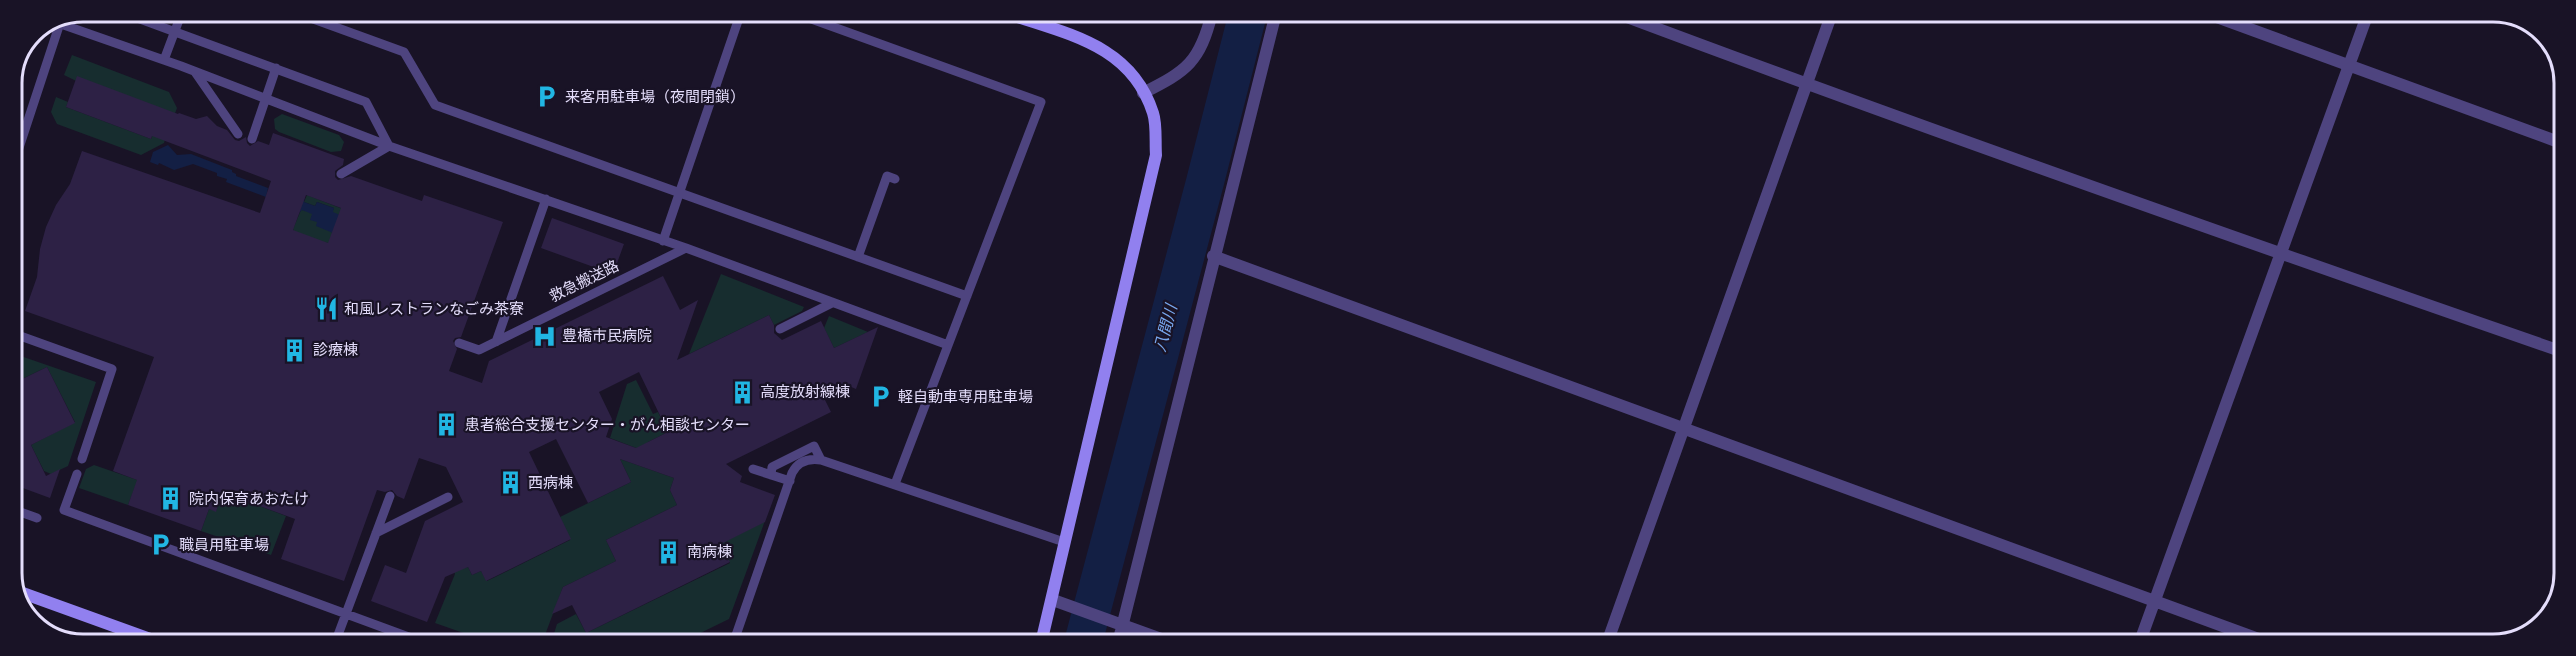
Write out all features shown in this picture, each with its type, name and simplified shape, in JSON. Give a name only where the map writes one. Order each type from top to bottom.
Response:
[{"type":"street","points":[[1032,22],[1096,44],[1122,61],[1154,114],[1156,155],[1044,634]]},
{"type":"street","points":[[1143,93],[1169,80],[1190,65],[1205,39],[1210,22]]},
{"type":"street","points":[[1118,634],[1118,623],[1274,22]]},
{"type":"street","points":[[1640,22],[2280,254],[2554,349]]},
{"type":"street","points":[[1611,634],[1829,22]]},
{"type":"street","points":[[2230,22],[2553,140]]},
{"type":"street","points":[[2143,634],[2364,22]]},
{"type":"street","points":[[1213,256],[2244,634]]},
{"type":"street","points":[[27,594],[137,634]]},
{"type":"street","points":[[1053,600],[1148,634]]},
{"type":"lane","points":[[148,22],[366,102],[389,146]]},
{"type":"lane","points":[[164,60],[178,22]]},
{"type":"lane","points":[[322,22],[405,52],[435,105],[967,296]]},
{"type":"lane","points":[[663,241],[738,22]]},
{"type":"lane","points":[[820,22],[1041,102],[895,484]]},
{"type":"lane","points":[[66,25],[194,71],[389,146],[686,248],[948,345]]},
{"type":"lane","points":[[22,138],[57,29]]},
{"type":"lane","points":[[252,139],[276,68]]},
{"type":"lane","points":[[194,71],[238,134]]},
{"type":"lane","points":[[341,174],[389,146]]},
{"type":"lane","points":[[858,257],[887,176],[895,179]]},
{"type":"lane","points":[[496,342],[546,200]]},
{"type":"lane","name":"救急搬送路","points":[[459,343],[479,350],[686,248]]},
{"type":"lane","points":[[780,329],[832,303]]},
{"type":"lane","points":[[23,337],[112,369],[82,459]]},
{"type":"lane","points":[[771,475],[772,467],[814,446],[821,460]]},
{"type":"lane","points":[[736,634],[796,465],[810,459],[821,460],[895,484],[1064,542]]},
{"type":"lane","points":[[753,469],[790,481]]},
{"type":"lane","points":[[77,474],[64,510],[401,634]]},
{"type":"lane","points":[[338,634],[390,496]]},
{"type":"lane","points":[[376,533],[448,497]]},
{"type":"lane","points":[[23,513],[37,518]]},
{"type":"green space","points":[[72,55],[169,92],[177,108],[170,127],[64,75]]},
{"type":"green space","points":[[56,97],[68,102],[66,107],[151,139],[154,131],[166,136],[164,143],[141,155],[57,124],[51,112]]},
{"type":"green space","points":[[282,114],[339,135],[344,142],[341,151],[331,152],[279,132],[275,129],[274,119]]},
{"type":"green space","points":[[307,195],[366,218],[328,243],[296,236],[293,229],[301,210],[332,212],[334,208],[317,202],[315,206],[304,202]]},
{"type":"green space","points":[[721,274],[804,307],[802,311],[774,325],[769,315],[689,354]]},
{"type":"green space","points":[[829,316],[868,332],[834,348],[824,328]]},
{"type":"green space","points":[[23,357],[96,382],[68,466],[51,474],[44,471],[31,445],[75,422],[47,367],[23,379]]},
{"type":"green space","points":[[636,380],[653,414],[658,412],[668,432],[648,442],[644,451],[610,438],[627,384]]},
{"type":"green space","points":[[620,459],[674,478],[670,490],[677,505],[606,540],[616,561],[563,587],[545,634],[466,634],[435,623],[455,574],[453,570],[468,567],[472,575],[481,571],[487,581],[570,540],[560,517],[631,482]]},
{"type":"green space","points":[[94,465],[146,483],[135,487],[128,505],[79,488],[86,469]]},
{"type":"green space","points":[[222,496],[233,496],[286,516],[271,555],[201,531],[209,509],[216,511]]},
{"type":"green space","points":[[770,507],[729,619],[698,634],[554,634],[557,624],[576,614],[586,633],[730,563],[721,544]]},
{"type":"water","points":[[168,145],[177,155],[191,154],[232,170],[236,176],[268,188],[266,197],[226,182],[227,179],[217,176],[217,173],[193,164],[174,170],[159,163],[158,165],[150,162],[153,152]]},
{"type":"water","points":[[305,194],[304,202],[315,206],[317,202],[334,208],[333,212],[340,215],[333,233],[316,226],[317,222],[310,220],[312,214],[302,210],[299,213]]},
{"type":"building","points":[[77,76],[178,114],[196,119],[207,116],[217,126],[227,130],[235,140],[239,141],[246,137],[250,146],[258,141],[269,145],[273,133],[344,159],[343,165],[335,171],[335,177],[338,180],[351,176],[422,201],[424,195],[503,222],[461,337],[453,341],[457,349],[449,371],[482,383],[489,361],[663,276],[680,310],[698,300],[677,360],[769,315],[774,325],[774,333],[782,340],[821,321],[834,348],[878,327],[856,389],[849,386],[824,398],[831,412],[726,464],[742,476],[740,482],[775,495],[765,522],[721,544],[730,562],[586,633],[572,605],[552,614],[563,587],[616,561],[606,540],[677,505],[670,490],[674,478],[620,459],[631,482],[588,503],[556,439],[529,452],[571,539],[486,581],[481,571],[472,575],[468,567],[445,577],[427,622],[371,601],[385,565],[406,573],[425,521],[463,502],[446,467],[419,458],[404,499],[392,490],[385,492],[377,490],[344,581],[281,559],[295,519],[235,497],[229,503],[219,503],[216,512],[209,509],[201,531],[128,505],[137,480],[113,471],[154,357],[25,311],[37,277],[40,249],[46,227],[56,205],[70,184],[82,151],[260,213],[271,181],[152,136],[151,139],[66,107]],"holes":[[[306,195],[341,208],[328,243],[293,230]],[[639,372],[668,432],[636,448],[606,437],[612,419],[599,392]]]},
{"type":"building","points":[[552,218],[624,244],[613,274],[541,248]]},
{"type":"building","points":[[47,367],[75,423],[31,445],[46,476],[60,469],[50,498],[23,488],[23,379]]},
{"type":"waterway","name":"八間川","points":[[1085,634],[1246,22]]},
{"type":"place","name":"来客用駐車場（夜間閉鎖）","points":[[547,97]]},
{"type":"place","name":"和風レストランなごみ茶寮","points":[[326,309]]},
{"type":"place","name":"豊橋市民病院","points":[[544,336]]},
{"type":"place","name":"診療棟","points":[[295,350]]},
{"type":"place","name":"高度放射線棟","points":[[742,392]]},
{"type":"place","name":"軽自動車専用駐車場","points":[[880,397]]},
{"type":"place","name":"患者総合支援センター・がん相談センター","points":[[447,425]]},
{"type":"place","name":"西病棟","points":[[510,483]]},
{"type":"place","name":"院内保育あおたけ","points":[[171,499]]},
{"type":"place","name":"職員用駐車場","points":[[161,545]]},
{"type":"place","name":"南病棟","points":[[669,552]]}]
